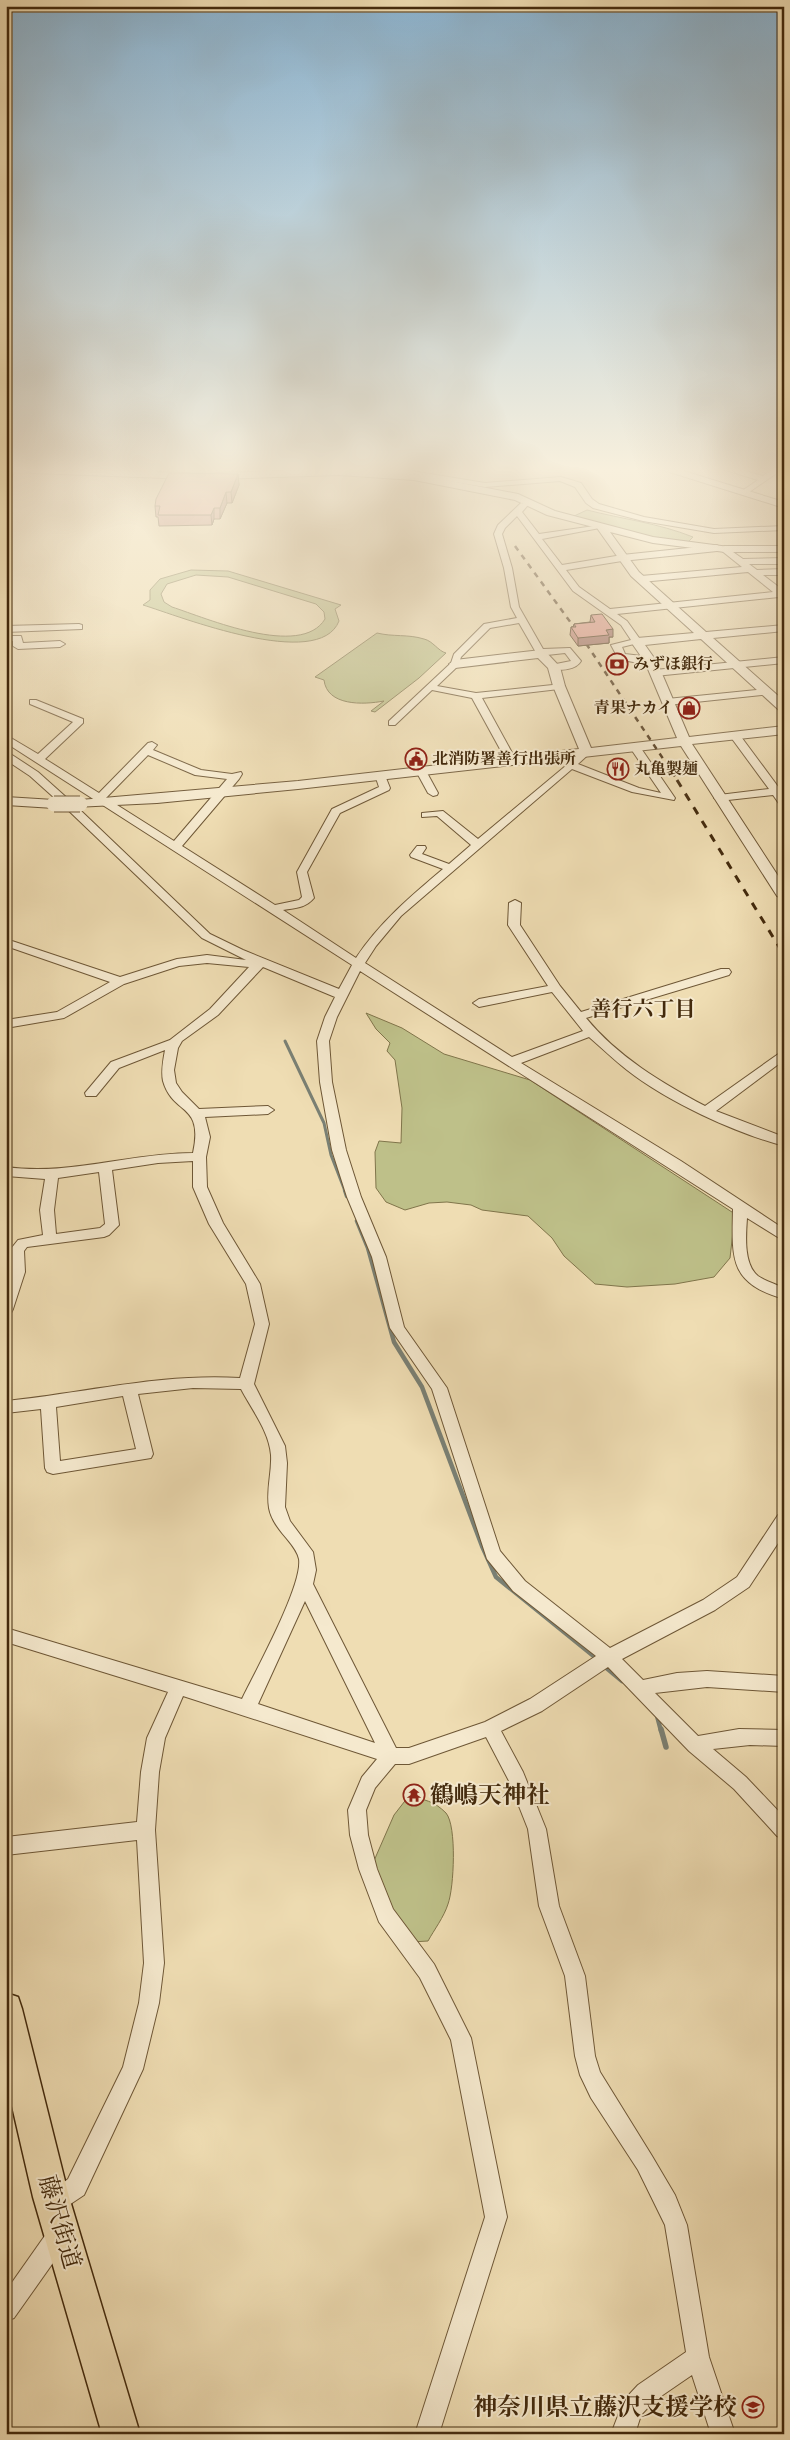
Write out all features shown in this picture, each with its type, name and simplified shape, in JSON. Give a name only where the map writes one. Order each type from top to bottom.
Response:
[{"type":"highway","name":"藤沢街道","points":[[6,2009],[58,2218],[120,2434]]},
{"type":"street","points":[[510,582],[512,596],[521,620],[541,653],[554,668],[559,686],[586,752]]},
{"type":"street","points":[[571,582],[576,589],[624,623],[644,660],[655,673],[684,741],[782,891]]},
{"type":"street","points":[[645,582],[784,708]]},
{"type":"street","points":[[767,582],[783,595]]},
{"type":"street","points":[[608,612],[783,595]]},
{"type":"street","points":[[392,723],[455,664],[457,656],[487,626],[521,620]]},
{"type":"street","points":[[6,629],[79,627]]},
{"type":"street","points":[[644,660],[624,658],[616,648],[616,645],[784,628]]},
{"type":"street","points":[[6,639],[18,638],[18,646],[60,644]]},
{"type":"street","points":[[455,664],[563,649],[570,652],[576,662],[574,665],[554,668]]},
{"type":"street","points":[[655,673],[784,660]]},
{"type":"street","points":[[430,687],[476,696],[559,686]]},
{"type":"street","points":[[667,702],[767,692]]},
{"type":"street","points":[[476,696],[511,760]]},
{"type":"street","points":[[33,702],[80,721],[39,759]]},
{"type":"street","points":[[6,802],[80,804],[103,800],[222,792],[784,730]]},
{"type":"street","points":[[735,736],[780,792],[784,803]]},
{"type":"street","points":[[6,738],[511,1062],[676,1164],[784,1236]]},
{"type":"street","points":[[571,765],[636,790],[670,798],[634,746]]},
{"type":"street","points":[[103,800],[149,748],[200,773],[236,775]]},
{"type":"street","points":[[586,752],[386,924],[358,964],[326,1028],[323,1041],[326,1082],[345,1171],[377,1249],[397,1328],[404,1341],[429,1371],[439,1388],[493,1554],[519,1586],[609,1657],[695,1745],[740,1782],[784,1830]]},
{"type":"street","points":[[6,754],[34,774],[73,809],[206,936],[259,964]]},
{"type":"street","points":[[421,771],[433,792]]},
{"type":"street","points":[[176,846],[236,775]]},
{"type":"street","points":[[273,909],[303,903],[308,898],[302,872],[336,812],[385,788],[380,775]]},
{"type":"street","points":[[720,798],[780,792]]},
{"type":"street","points":[[426,815],[439,813],[477,844]]},
{"type":"street","points":[[421,848],[415,855],[450,868]]},
{"type":"street","points":[[515,903],[514,925],[555,988],[591,1032],[631,1067],[670,1092],[706,1112],[784,1142]]},
{"type":"street","points":[[6,942],[120,981]]},
{"type":"street","points":[[6,1024],[60,1015],[120,981],[177,963],[195,960],[217,959],[259,964],[295,974],[342,995]]},
{"type":"street","points":[[247,1708],[305,1584],[310,1566],[298,1540],[280,1516],[276,1501],[277,1446],[246,1384],[262,1324],[253,1284],[216,1224],[200,1187],[199,1156],[203,1136],[201,1122],[196,1113],[177,1095],[170,1083],[168,1070],[172,1048],[182,1034],[214,1012],[259,964]]},
{"type":"street","points":[[578,1017],[725,972]]},
{"type":"street","points":[[478,1003],[555,988]]},
{"type":"street","points":[[511,1062],[591,1032]]},
{"type":"street","points":[[91,1093],[115,1065],[176,1042]]},
{"type":"street","points":[[706,1112],[784,1054]]},
{"type":"street","points":[[196,1113],[268,1110]]},
{"type":"street","points":[[6,1171],[22,1174],[52,1174],[155,1158],[199,1156]]},
{"type":"street","points":[[6,1309],[12,1269],[17,1250],[23,1243],[104,1232],[112,1225],[105,1166]]},
{"type":"street","points":[[50,1239],[48,1210],[52,1174]]},
{"type":"street","points":[[740,1208],[740,1245],[746,1272],[752,1279],[784,1294]]},
{"type":"street","points":[[6,1407],[48,1404],[129,1389],[186,1382],[246,1384]]},
{"type":"street","points":[[48,1404],[52,1468],[145,1454],[129,1389]]},
{"type":"street","points":[[6,1635],[247,1708],[391,1756],[409,1756],[490,1728],[536,1705],[609,1657],[701,1610],[743,1582],[784,1520]]},
{"type":"street","points":[[305,1584],[391,1756]]},
{"type":"street","points":[[640,1688],[677,1681],[707,1679],[784,1684]]},
{"type":"street","points":[[6,2310],[76,2187],[134,2070],[149,2003],[154,1963],[146,1830],[150,1772],[156,1738],[179,1687]]},
{"type":"street","points":[[490,1728],[517,1778],[537,1829],[549,1906],[575,1976],[585,2056],[590,2075],[598,2092],[645,2163],[667,2202],[676,2225],[684,2262],[698,2356],[723,2434]]},
{"type":"street","points":[[695,1745],[736,1736],[764,1735],[784,1738]]},
{"type":"street","points":[[391,1756],[368,1783],[357,1810],[359,1835],[368,1869],[386,1915],[427,1971],[461,2038],[496,2217],[427,2434]]},
{"type":"street","points":[[6,1846],[146,1830]]},
{"type":"street","points":[[623,2434],[632,2408],[646,2393],[698,2356]]},
{"type":"green space","points":[[157,582],[174,582],[167,584],[161,594],[164,602],[172,607],[229,626],[275,636],[296,636],[313,630],[325,619],[324,612],[316,604],[244,582],[264,582],[341,605],[335,609],[339,621],[326,635],[305,642],[278,641],[216,628],[143,605],[150,600],[150,590]]},
{"type":"green space","points":[[377,633],[424,639],[446,653],[419,678],[375,712],[371,711],[384,701],[366,703],[347,702],[332,695],[327,689],[324,680],[315,677]]},
{"type":"green space","points":[[366,1013],[402,1028],[444,1054],[530,1080],[735,1214],[730,1258],[714,1277],[675,1284],[627,1287],[595,1284],[564,1256],[552,1238],[528,1216],[482,1210],[471,1205],[447,1202],[429,1203],[405,1210],[386,1202],[376,1188],[375,1152],[379,1141],[401,1143],[402,1108],[395,1060],[387,1051],[390,1043],[376,1029]]},
{"type":"green space","points":[[408,1797],[428,1801],[442,1809],[446,1813],[452,1830],[453,1872],[450,1896],[444,1914],[428,1941],[411,1942],[383,1922],[373,1863],[394,1815]]},
{"type":"building","points":[[602,614],[613,629],[606,630],[609,635],[578,638],[571,627],[576,627],[574,624],[595,622],[591,615]]},
{"type":"waterway","points":[[285,1041],[324,1123],[331,1155],[345,1191]]},
{"type":"waterway","points":[[345,1190],[347,1196]]},
{"type":"waterway","points":[[357,1221],[368,1248],[394,1342],[422,1387],[482,1546],[496,1577],[596,1658]]},
{"type":"waterway","points":[[604,1666],[622,1681]]},
{"type":"waterway","points":[[657,1716],[661,1731]]},
{"type":"waterway","points":[[661,1729],[666,1747]]},
{"type":"railway","points":[[541,582],[587,645],[678,781]]},
{"type":"railway","points":[[677,780],[784,955]]},
{"type":"place","name":"みずほ銀行","points":[[617,664]]},
{"type":"place","name":"青果ナカイ","points":[[689,708]]},
{"type":"place","name":"北消防署善行出張所","points":[[416,759]]},
{"type":"place","name":"丸亀製麺","points":[[618,769]]},
{"type":"place","name":"鶴嶋天神社","points":[[414,1795]]},
{"type":"place","name":"神奈川県立藤沢支援学校","points":[[753,2407]]},
{"type":"district","name":"善行六丁目","points":[[643,1009]]}]
